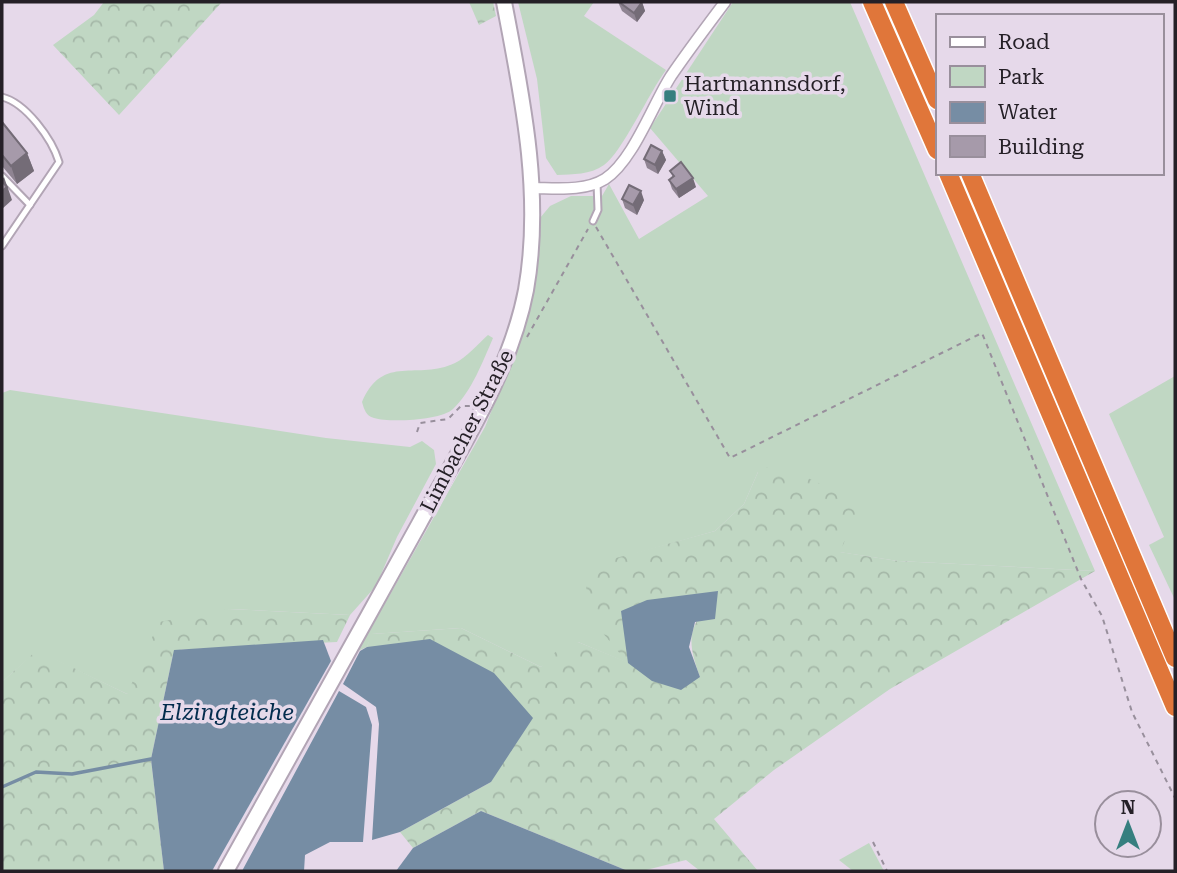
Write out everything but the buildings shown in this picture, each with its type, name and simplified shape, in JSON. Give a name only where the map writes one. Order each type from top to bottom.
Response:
[{"type":"highway","points":[[872,2],[936,147]]},
{"type":"highway","points":[[894,2],[936,98]]},
{"type":"highway","points":[[949,175],[1175,707]]},
{"type":"highway","points":[[971,175],[1175,658]]},
{"type":"main road","name":"Limbacher Straße","points":[[226,871],[480,411],[512,346],[526,291],[530,258],[531,188],[525,115],[504,2]]},
{"type":"street","points":[[531,188],[563,189],[597,183],[612,173],[628,152],[671,76],[723,3]]},
{"type":"lane","points":[[2,97],[13,100],[54,145],[59,162],[2,246]]},
{"type":"lane","points":[[2,176],[30,205]]},
{"type":"lane","points":[[593,221],[598,210],[597,183]]},
{"type":"path","points":[[526,340],[593,221]]},
{"type":"path","points":[[593,221],[730,458],[982,333],[1081,579],[1102,616],[1132,712],[1175,798]]},
{"type":"path","points":[[417,432],[421,423],[447,419],[465,404],[480,411]]},
{"type":"path","points":[[873,842],[887,871]]},
{"type":"green space","points":[[104,2],[222,2],[119,115],[53,45],[94,15]]},
{"type":"green space","points":[[469,2],[493,2],[496,16],[479,25]]},
{"type":"green space","points":[[518,2],[594,2],[584,16],[666,70],[619,148],[611,159],[593,171],[557,175],[546,158],[537,79]]},
{"type":"green space","points":[[733,2],[850,2],[1095,571],[898,561],[839,552],[758,472],[744,504],[715,531],[584,568],[628,663],[578,642],[541,667],[461,628],[372,634],[367,647],[358,651],[485,427],[533,298],[540,218],[550,206],[571,196],[602,196],[609,184],[639,239],[708,196],[650,128]]},
{"type":"green space","points":[[488,335],[493,338],[476,375],[460,402],[447,413],[415,420],[382,420],[369,416],[366,412],[362,402],[380,378],[391,373],[441,368],[455,363]]},
{"type":"green space","points":[[1175,376],[1175,600],[1149,545],[1164,537],[1109,414]]},
{"type":"green space","points":[[10,390],[326,438],[410,447],[422,441],[434,450],[436,464],[397,537],[376,586],[350,615],[229,609],[127,694],[37,651],[2,682],[2,393]]},
{"type":"green space","points":[[776,463],[861,503],[840,552],[898,561],[1095,571],[890,689],[774,770],[714,819],[758,871],[700,871],[686,860],[642,871],[628,871],[481,811],[413,848],[400,832],[491,782],[367,647],[371,634],[461,628],[541,667],[564,643],[578,642],[627,662],[591,619],[583,567],[715,531],[744,504],[758,472]],"holes":[[[717,591],[696,623],[691,640],[700,677],[628,663]]]},
{"type":"green space","points":[[229,609],[350,615],[337,642],[174,650],[151,759],[164,871],[2,871],[2,682],[37,650],[127,694],[159,622]]},
{"type":"green space","points":[[869,843],[884,871],[853,871],[839,860]]},
{"type":"water","points":[[718,591],[715,619],[695,622],[689,647],[700,677],[681,690],[652,681],[628,663],[621,611],[647,600]]},
{"type":"water","name":"Elzingteiche","points":[[430,639],[494,673],[533,718],[491,782],[400,832],[372,840],[379,724],[376,707],[343,684],[360,651],[367,647]]},
{"type":"water","name":"Elzingteiche","points":[[323,640],[331,661],[212,871],[164,871],[151,759],[174,650]]},
{"type":"water","name":"Elzingteiche","points":[[339,691],[366,707],[372,725],[363,842],[330,842],[305,855],[304,871],[242,871]]},
{"type":"water","points":[[481,811],[628,871],[396,871],[413,848]]},
{"type":"waterway","points":[[2,787],[36,772],[72,774],[151,759]]},
{"type":"place","name":"Hartmannsdorf, Wind","points":[[670,96]]}]
